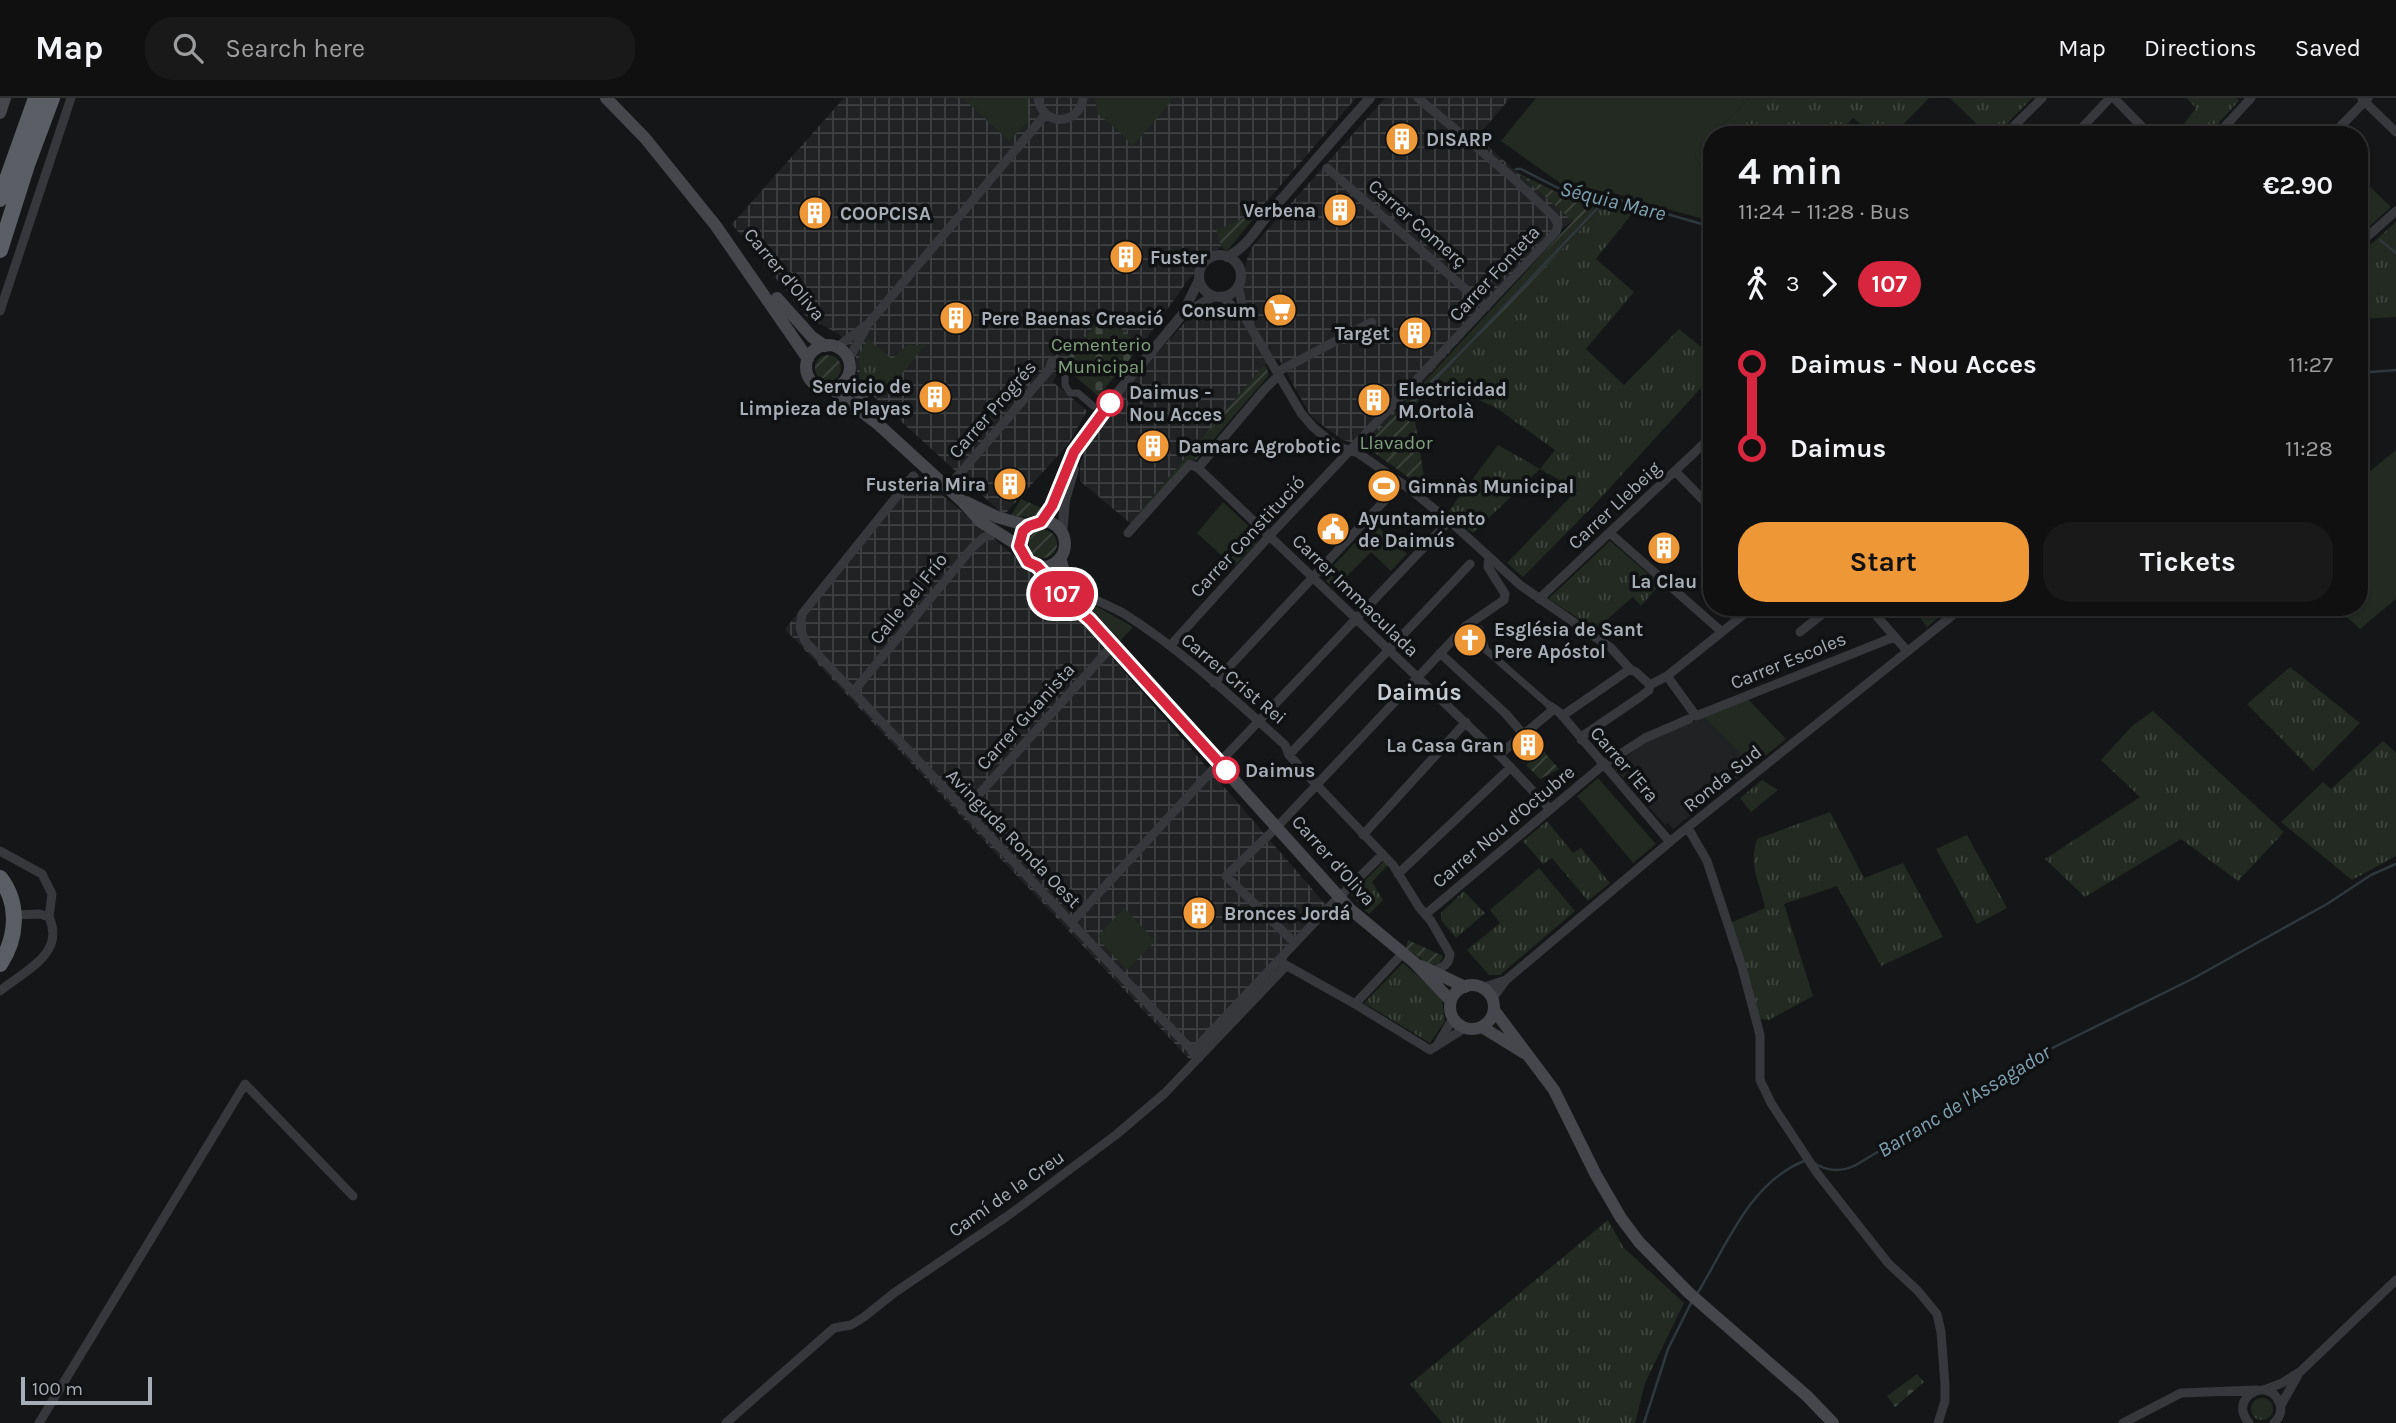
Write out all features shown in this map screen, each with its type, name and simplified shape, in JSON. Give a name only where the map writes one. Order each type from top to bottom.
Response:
[{"type":"highway","points":[[0,199],[36,98]]},
{"type":"highway","points":[[0,250],[51,98]]},
{"type":"highway","points":[[0,878],[11,898],[14,915],[12,941],[0,964]]},
{"type":"main road","points":[[0,113],[5,98]]},
{"type":"main road","name":"Carrer d'Oliva","points":[[606,98],[645,138],[702,207],[808,359]]},
{"type":"main road","name":"Carrer d'Oliva","points":[[716,226],[725,232],[795,320],[812,337],[831,347]]},
{"type":"main road","points":[[832,389],[844,383],[848,377],[849,359],[831,347],[815,350],[808,359],[809,378],[819,387],[832,389],[879,425],[962,501],[989,535],[1019,546]]},
{"type":"main road","points":[[848,377],[879,425]]},
{"type":"main road","points":[[962,501],[997,517],[1054,525],[1062,534],[1062,555],[1050,566],[1037,566],[1023,557],[1019,546],[1020,538],[1035,524]]},
{"type":"main road","name":"Carrer d'Oliva","points":[[1062,555],[1072,596],[1108,649],[1219,762],[1273,831],[1337,901],[1415,963],[1451,1002]]},
{"type":"main road","name":"Carrer d'Oliva","points":[[1037,566],[1090,620]]},
{"type":"main road","name":"Carrer d'Oliva","points":[[1415,963],[1465,986]]},
{"type":"main road","points":[[1530,1057],[1482,1027],[1465,1028],[1453,1018],[1451,1002],[1459,990],[1465,986],[1482,988],[1493,1005],[1530,1057],[1560,1101],[1621,1218],[1656,1262],[1789,1379],[1833,1423]]},
{"type":"main road","points":[[1482,1027],[1492,1017],[1493,1005]]},
{"type":"street","points":[[0,311],[71,98]]},
{"type":"street","points":[[1038,98],[1040,108],[1051,119],[1066,120],[1077,113],[1083,98]]},
{"type":"street","points":[[1227,257],[1251,239],[1270,212],[1370,98]]},
{"type":"street","name":"Carrer Fonteta","points":[[1350,451],[1556,232],[1557,221],[1513,178],[1418,98]]},
{"type":"street","points":[[2014,126],[2042,98]]},
{"type":"street","points":[[2084,126],[2112,98],[2141,126]]},
{"type":"street","points":[[2226,126],[2247,99]]},
{"type":"street","points":[[2340,126],[2364,99],[2396,132]]},
{"type":"street","points":[[849,359],[868,324],[1045,114]]},
{"type":"street","name":"Carrer Comerç","points":[[1327,168],[1486,307]]},
{"type":"street","points":[[2368,236],[2396,211]]},
{"type":"street","points":[[1251,239],[1238,285],[1244,316],[1313,427],[1336,446],[1358,453],[1401,483],[1539,599],[1611,648],[1630,669],[1636,671],[1650,685]]},
{"type":"street","points":[[1035,524],[1052,506],[1074,452],[1114,397],[1182,316],[1206,261],[1215,256],[1227,257],[1236,263],[1240,272]]},
{"type":"street","points":[[1199,280],[1205,290],[1244,316]]},
{"type":"street","points":[[1182,316],[1217,296],[1229,294],[1238,285]]},
{"type":"street","points":[[1128,533],[1190,464],[1198,468],[1278,374],[1372,322]]},
{"type":"street","points":[[831,347],[868,324]]},
{"type":"street","points":[[1052,361],[1065,371],[1065,385],[1070,393],[1078,393],[1093,406]]},
{"type":"street","name":"Carrer Progrés","points":[[956,478],[1049,370],[1052,361]]},
{"type":"street","points":[[1062,534],[1065,500],[1084,438]]},
{"type":"street","name":"Carrer Llebeig","points":[[1539,599],[1703,445]]},
{"type":"street","name":"Carrer Constitució","points":[[1170,646],[1350,451]]},
{"type":"street","name":"Carrer Immaculada","points":[[1198,468],[1466,722],[1549,808]]},
{"type":"street","points":[[1676,472],[1703,500]]},
{"type":"street","name":"Avinguda Ronda Oest","points":[[913,476],[805,608],[800,623],[805,641],[1196,1055]]},
{"type":"street","points":[[1214,683],[1401,483]]},
{"type":"street","points":[[1071,923],[1219,762],[1449,521]]},
{"type":"street","points":[[1611,533],[1703,615]]},
{"type":"street","name":"Calle del Frío","points":[[853,692],[969,552],[989,535]]},
{"type":"street","name":"Carrer Crist Rei","points":[[1062,555],[1073,585],[1123,613],[1170,646],[1259,721],[1285,745],[1289,755],[1316,785],[1386,857],[1448,950],[1448,963],[1432,971]]},
{"type":"street","points":[[1295,943],[1226,876],[1273,831],[1466,625],[1477,625],[1505,598],[1488,567],[1489,557]]},
{"type":"street","points":[[1289,755],[1470,564]]},
{"type":"street","points":[[1704,616],[1722,632]]},
{"type":"street","points":[[1581,740],[1584,735],[1645,693],[1650,685],[1667,676],[1742,616]]},
{"type":"street","points":[[1800,632],[1820,616]]},
{"type":"street","points":[[1876,616],[1907,651]]},
{"type":"street","name":"Ronda Sud","points":[[1506,979],[1670,842],[1952,616]]},
{"type":"street","points":[[1477,625],[1486,650],[1552,707],[1499,755]]},
{"type":"street","name":"Carrer Escoles","points":[[1603,765],[1645,738],[1692,717],[1894,637]]},
{"type":"street","name":"Carrer Guanista","points":[[964,811],[1108,649]]},
{"type":"street","points":[[1440,653],[1506,714],[1523,734]]},
{"type":"street","points":[[1562,716],[1630,669]]},
{"type":"street","points":[[1667,676],[1692,717]]},
{"type":"street","name":"Carrer l'Era","points":[[1552,707],[1670,842]]},
{"type":"street","points":[[1363,835],[1466,722]]},
{"type":"street","name":"Carrer Nou d'Octubre","points":[[1426,914],[1603,765]]},
{"type":"street","points":[[1398,874],[1511,767]]},
{"type":"street","points":[[1688,828],[1705,857],[1742,967],[1760,1035],[1760,1080],[1808,1162],[1888,1264],[1918,1291],[1937,1314],[1945,1385],[1945,1401],[1938,1423]]},
{"type":"street","points":[[0,851],[42,874],[52,894],[48,917],[54,928],[54,940],[47,953],[0,990]]},
{"type":"street","name":"Camí de la Creu","points":[[726,1423],[834,1328],[852,1325],[864,1317],[894,1293],[1009,1215],[1146,1110],[1283,964],[1295,943],[1382,855]]},
{"type":"street","points":[[14,915],[40,914],[48,917]]},
{"type":"street","points":[[1355,1004],[1403,953]]},
{"type":"street","points":[[1283,964],[1430,1050],[1465,1028]]},
{"type":"street","points":[[1482,988],[1506,979]]},
{"type":"street","points":[[1493,1005],[1506,979]]},
{"type":"street","points":[[1435,1049],[1453,1018]]},
{"type":"street","points":[[38,1423],[245,1084],[353,1196]]},
{"type":"street","points":[[2244,1417],[2247,1397],[2282,1383],[2301,1371],[2396,1280]]},
{"type":"street","points":[[2274,1423],[2301,1371]]},
{"type":"street","points":[[2123,1423],[2181,1393],[2200,1390],[2260,1390],[2275,1395],[2281,1406]]},
{"type":"street","points":[[2217,1392],[2230,1397],[2244,1417]]},
{"type":"shaded area","points":[[844,98],[1356,98],[1268,200],[1189,279],[1141,346],[1104,314],[1062,365],[1053,382],[1087,411],[1069,443],[1004,515],[861,385],[856,356],[839,334],[807,317],[732,224]]},
{"type":"shaded area","points":[[1385,98],[1510,98],[1477,137],[1573,221],[1561,229],[1365,446],[1343,440],[1309,413],[1279,359],[1265,364],[1130,523],[1080,481],[1080,464],[1098,426],[1150,361],[1196,310],[1230,308],[1244,298],[1246,262],[1252,247]]},
{"type":"shaded area","points":[[914,471],[1052,588],[1326,905],[1280,968],[1191,1061],[785,629]]},
{"type":"shaded area","points":[[1704,717],[1753,766],[1673,829],[1668,823],[1665,825],[1613,767],[1644,743]]},
{"type":"green space","points":[[963,98],[1028,98],[1028,121],[1009,141]]},
{"type":"green space","points":[[1095,98],[1173,99],[1132,147],[1125,137],[1097,113]]},
{"type":"green space","points":[[1536,98],[1749,98],[1722,126],[1703,126],[1703,145],[1694,154],[1703,170],[1703,219],[1614,193],[1567,188],[1501,141]]},
{"type":"green space","points":[[1749,98],[1929,98],[1902,126],[1863,126],[1853,118],[1845,126],[1722,126]]},
{"type":"green space","points":[[1950,98],[2032,98],[2005,126],[1979,126]]},
{"type":"green space","points":[[2186,98],[2237,98],[2239,101],[2215,126],[2186,126],[2184,124],[2196,108]]},
{"type":"green space","points":[[1703,144],[1703,170],[1694,154]]},
{"type":"green space","name":"Llavador","points":[[1518,173],[1560,194],[1607,202],[1413,407],[1426,490],[1365,446],[1573,221]]},
{"type":"green space","points":[[2368,185],[2391,207],[2368,228]]},
{"type":"green space","points":[[1607,202],[1635,210],[1596,259],[1634,292],[1586,349],[1624,385],[1679,329],[1703,348],[1703,386],[1596,503],[1523,577],[1507,563],[1577,490],[1540,469],[1555,450],[1498,409],[1473,397],[1467,402],[1439,379]]},
{"type":"green space","points":[[1256,209],[1255,217],[1227,251],[1222,248],[1216,230],[1240,220]]},
{"type":"green space","points":[[2396,222],[2396,317],[2368,319],[2368,247]]},
{"type":"green space","name":"Cementerio Municipal","points":[[1104,314],[1141,346],[1098,396],[1062,365]]},
{"type":"green space","points":[[868,339],[892,359],[907,345],[925,345],[881,399],[860,380],[859,355]]},
{"type":"green space","points":[[828,355],[837,359],[841,368],[837,377],[828,381],[819,377],[815,368],[819,359]]},
{"type":"green space","points":[[1265,364],[1269,375],[1196,460],[1190,459],[1132,525],[1130,523]]},
{"type":"green space","points":[[1498,445],[1540,469],[1473,533],[1448,512]]},
{"type":"green space","points":[[2396,450],[2396,599],[2360,629],[2345,616],[2368,616],[2368,473]]},
{"type":"green space","points":[[1021,499],[1044,509],[1029,516],[1011,515]]},
{"type":"green space","points":[[1223,502],[1258,535],[1258,541],[1234,567],[1197,533]]},
{"type":"green space","points":[[1374,523],[1407,554],[1391,571],[1371,552],[1334,589],[1326,581],[1326,573]]},
{"type":"green space","points":[[1043,530],[1053,534],[1057,544],[1053,554],[1043,558],[1033,554],[1029,544],[1033,534]]},
{"type":"green space","points":[[1610,541],[1660,584],[1641,606],[1633,597],[1596,629],[1548,599]]},
{"type":"green space","points":[[1089,602],[1133,627],[1120,641],[1087,604]]},
{"type":"green space","points":[[1919,616],[1940,616],[1927,627]]},
{"type":"green space","points":[[2290,667],[2360,723],[2313,771],[2247,704]]},
{"type":"green space","points":[[1747,698],[1786,739],[1753,766],[1704,717]]},
{"type":"green space","points":[[2153,711],[2284,832],[2238,881],[2181,839],[2085,897],[2045,859],[2140,797],[2101,760],[2132,726]]},
{"type":"green space","points":[[2383,741],[2396,753],[2396,856],[2352,880],[2281,822],[2323,782],[2331,789]]},
{"type":"green space","points":[[1540,747],[1559,769],[1540,779],[1526,765],[1531,761],[1528,757]]},
{"type":"green space","points":[[1598,778],[1656,844],[1633,863],[1577,796]]},
{"type":"green space","points":[[1762,780],[1778,790],[1751,812],[1740,798]]},
{"type":"green space","points":[[1830,812],[1864,878],[1903,863],[1943,937],[1881,966],[1837,886],[1784,904],[1813,996],[1769,1020],[1759,1019],[1728,924],[1765,908],[1754,866],[1757,839]]},
{"type":"green space","points":[[1547,821],[1573,853],[1581,848],[1610,883],[1588,901],[1552,858],[1543,864],[1523,841]]},
{"type":"green space","points":[[1967,835],[2007,908],[1977,924],[1936,849]]},
{"type":"green space","points":[[1385,860],[1388,865],[1372,882],[1383,900],[1369,914],[1351,895]]},
{"type":"green space","points":[[1539,868],[1575,911],[1500,975],[1489,975],[1467,950],[1500,923],[1490,910]]},
{"type":"green space","points":[[1464,891],[1485,913],[1456,938],[1441,920],[1441,913]]},
{"type":"green space","points":[[1124,908],[1155,941],[1127,970],[1100,941],[1099,935]]},
{"type":"green space","points":[[1408,940],[1443,956],[1439,964],[1430,965],[1406,948]]},
{"type":"green space","points":[[1403,963],[1442,1000],[1445,1021],[1430,1043],[1364,1003]]},
{"type":"green space","points":[[1608,1220],[1623,1247],[1684,1303],[1645,1383],[1635,1423],[1442,1423],[1410,1384]]},
{"type":"green space","points":[[1917,1374],[1924,1382],[1895,1407],[1887,1396]]},
{"type":"green space","points":[[2262,1398],[2270,1401],[2273,1409],[2270,1417],[2262,1420],[2254,1417],[2251,1409],[2254,1401]]},
{"type":"waterway","name":"Séquia Mare","points":[[1516,169],[1564,191],[1612,198],[1703,224]]},
{"type":"waterway","points":[[1412,404],[1607,198]]},
{"type":"waterway","points":[[2380,240],[2396,253]]},
{"type":"waterway","name":"Séquia Mare","points":[[2368,372],[2396,370]]},
{"type":"waterway","name":"Barranc de l'Assagador","points":[[1814,1163],[1835,1170],[1856,1165],[2034,1057],[2192,979],[2327,904],[2371,875],[2396,864]]},
{"type":"waterway","name":"Barranc de l'Assagador","points":[[1697,1294],[1729,1237],[1754,1200],[1768,1184],[1804,1161]]},
{"type":"waterway","name":"Barranc de l'Assagador","points":[[1644,1423],[1668,1349],[1691,1303]]},
{"type":"bus line","name":"107","points":[[1110,403],[1074,452],[1052,506],[1041,522],[1034,523],[1023,531],[1019,546],[1023,557],[1037,566],[1090,620],[1226,770]]},
{"type":"place","name":"DISARP","points":[[1402,139]]},
{"type":"place","name":"Verbena","points":[[1340,210]]},
{"type":"place","name":"COOPCISA","points":[[815,213]]},
{"type":"place","name":"Fuster","points":[[1126,257]]},
{"type":"place","name":"Consum","points":[[1280,310]]},
{"type":"place","name":"Pere Baenas Creació","points":[[956,318]]},
{"type":"place","name":"Target","points":[[1415,333]]},
{"type":"place","name":"Servicio de Limpieza de Playas","points":[[935,397]]},
{"type":"place","name":"Electricidad M.Ortolà","points":[[1374,400]]},
{"type":"place","name":"Daimus - Nou Acces","points":[[1110,403]]},
{"type":"place","name":"Damarc Agrobotic","points":[[1153,446]]},
{"type":"place","name":"Fusteria Mira","points":[[1010,484]]},
{"type":"place","name":"Gimnàs Municipal","points":[[1384,486]]},
{"type":"place","name":"Ayuntamiento de Daimús","points":[[1333,529]]},
{"type":"place","name":"La Clau","points":[[1664,548]]},
{"type":"place","name":"Església de Sant Pere Apóstol","points":[[1470,640]]},
{"type":"place","name":"La Casa Gran","points":[[1528,745]]},
{"type":"place","name":"Daimus","points":[[1226,770]]},
{"type":"place","name":"Bronces Jordá","points":[[1199,913]]},
{"type":"district","name":"Daimús","points":[[1419,692]]}]
